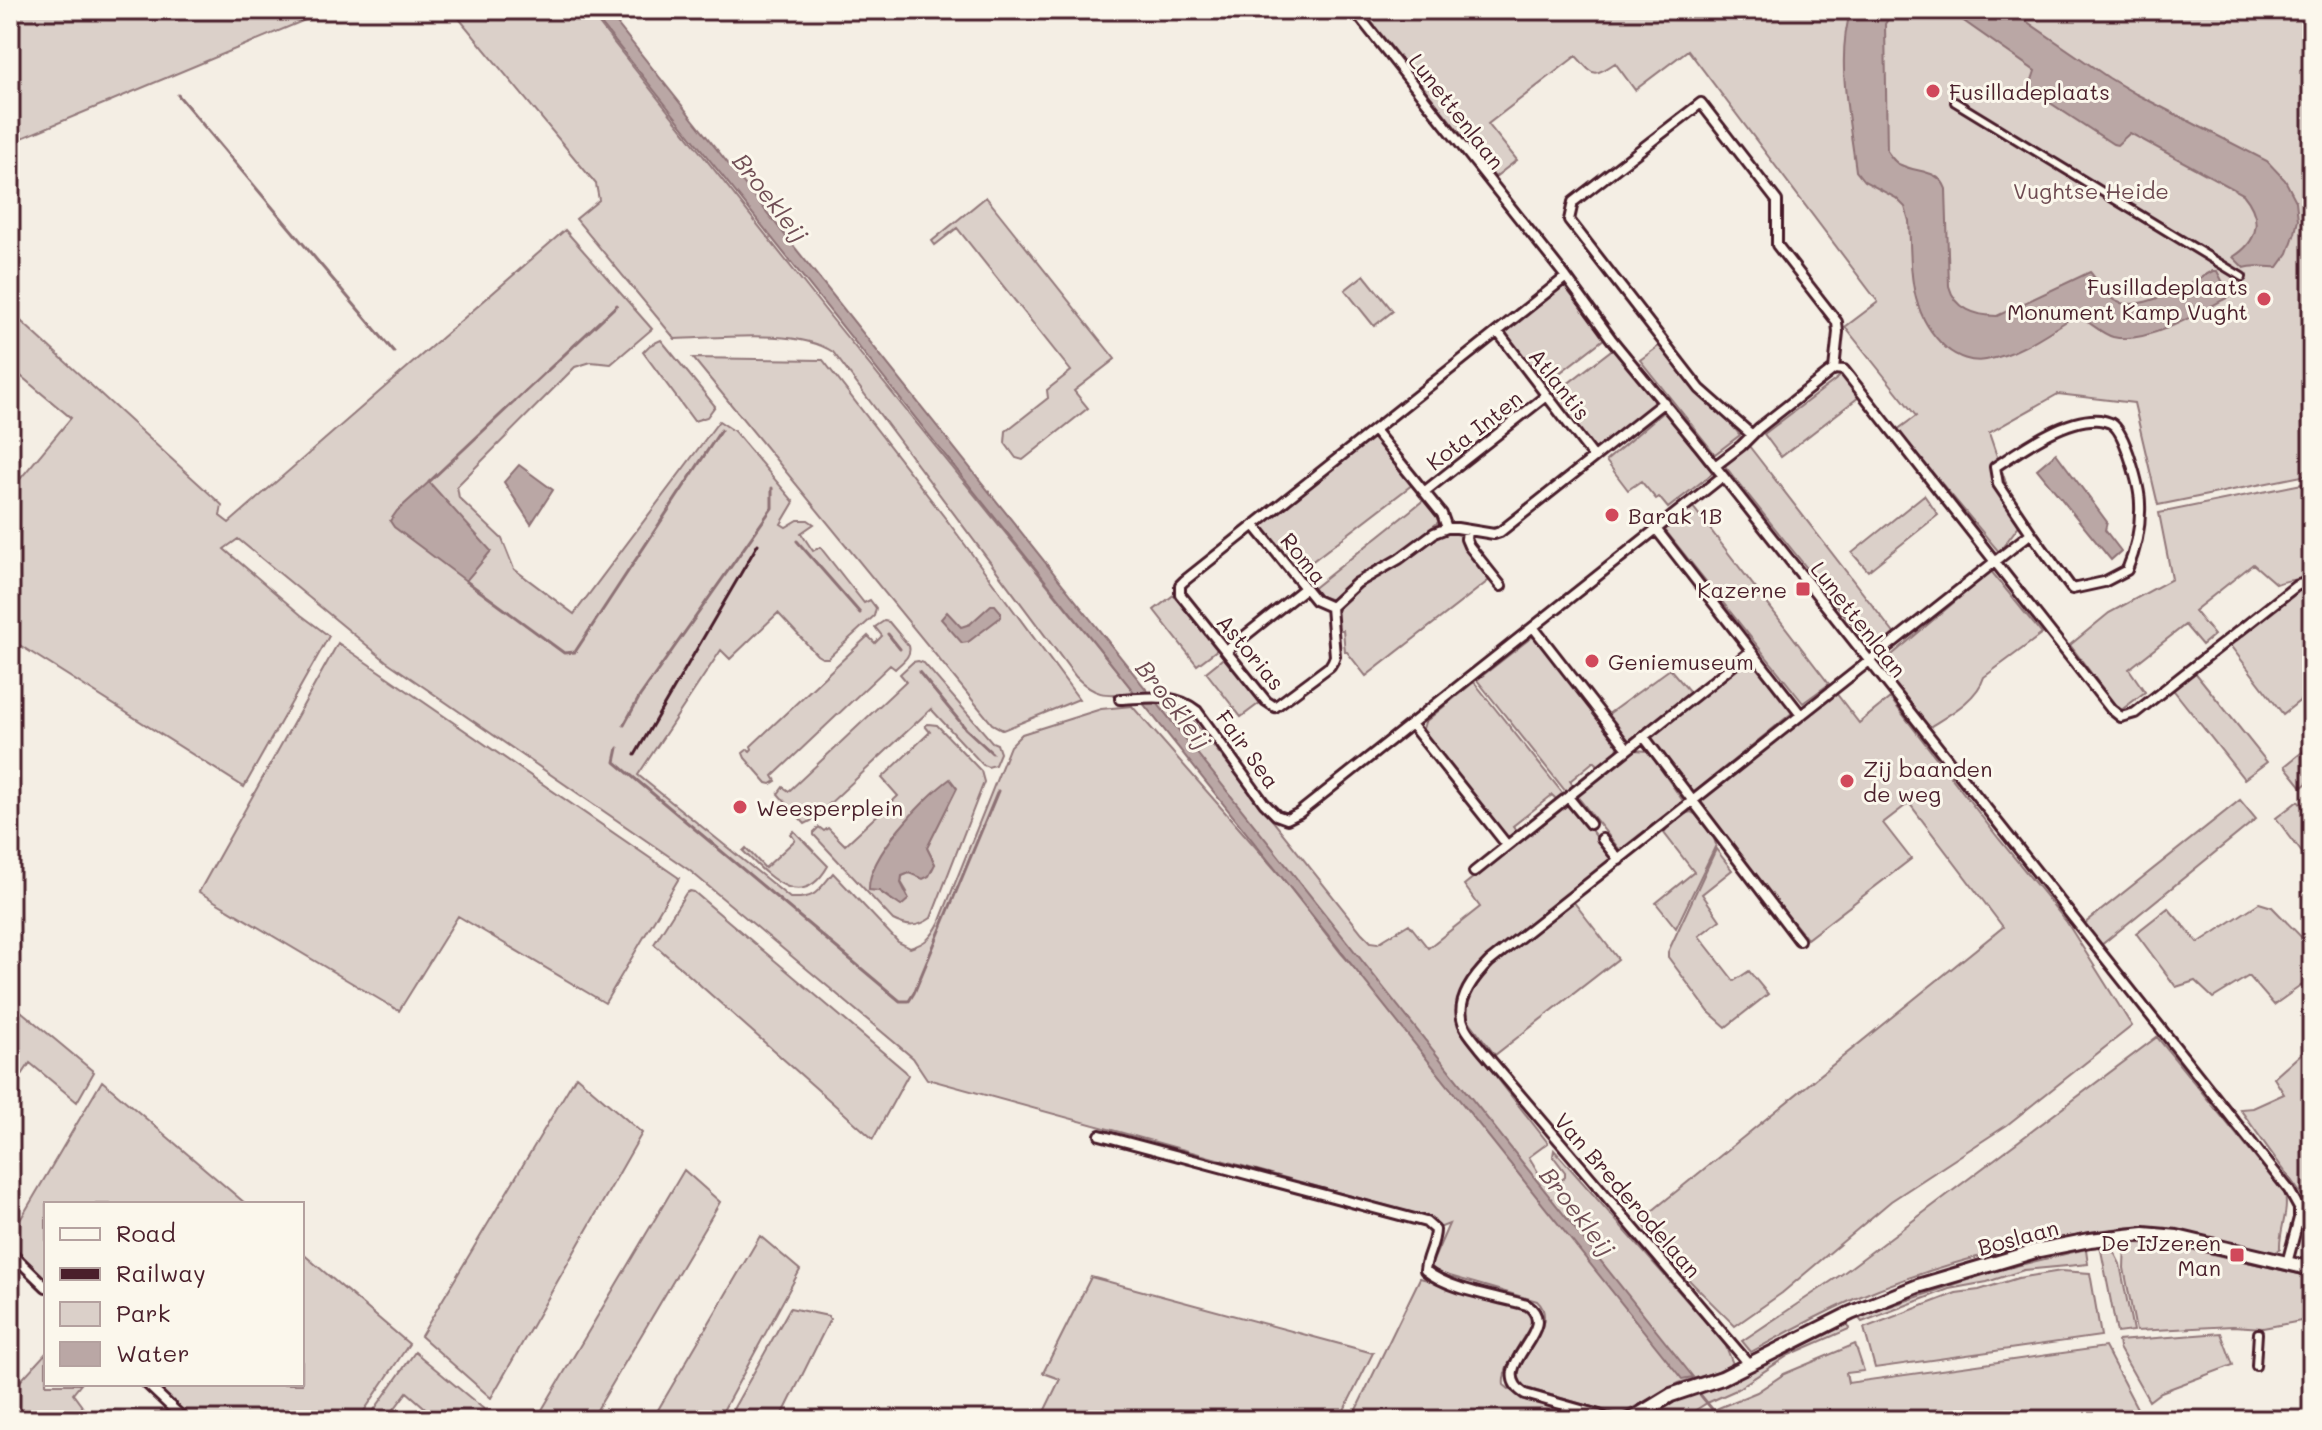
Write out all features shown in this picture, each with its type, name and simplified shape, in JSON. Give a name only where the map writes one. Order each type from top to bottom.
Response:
[{"type":"main road","name":"Boslaan","points":[[1630,1420],[1671,1395],[1722,1378],[1851,1313],[1918,1286],[2039,1250],[2144,1234],[2177,1237],[2312,1269]]},
{"type":"street","name":"Lunettenlaan","points":[[1354,10],[1566,277],[1612,340],[2289,1190],[2299,1208],[2287,1263]]},
{"type":"street","points":[[1955,102],[2242,277]]},
{"type":"street","points":[[1752,435],[1700,389],[1569,220],[1573,202],[1701,103],[1777,201],[1777,245],[1837,322],[1834,369]]},
{"type":"street","name":"Astorias","points":[[1331,607],[1333,661],[1275,707],[1270,706],[1180,594],[1180,585],[1566,277]]},
{"type":"street","name":"Atlantis","points":[[1498,332],[1594,457]]},
{"type":"street","points":[[1715,466],[1834,369],[1844,370],[2111,709],[2121,717],[2135,713],[2296,586],[2312,583]]},
{"type":"street","name":"Kota Inten","points":[[1424,492],[1546,396]]},
{"type":"street","points":[[1331,607],[1357,583],[1399,559],[1434,533],[1447,528],[1494,534],[1500,532],[1664,402]]},
{"type":"street","points":[[2099,420],[2113,424],[2120,434],[2132,468],[2140,503],[2136,548],[2127,570],[2104,582],[2072,589],[2031,533],[1998,484],[1995,467],[2067,425],[2099,420]]},
{"type":"street","points":[[1374,430],[1442,514],[1447,528]]},
{"type":"street","points":[[1507,845],[1411,724],[1723,476]]},
{"type":"street","name":"Roma","points":[[1254,525],[1315,600],[1331,607]]},
{"type":"street","points":[[1656,529],[1801,715]]},
{"type":"street","points":[[1467,530],[1469,546],[1501,586]]},
{"type":"street","name":"Van Brederodelaan","points":[[1749,1364],[1465,1028],[1462,1005],[1468,985],[1489,962],[2031,533]]},
{"type":"street","points":[[1226,651],[1305,588]]},
{"type":"street","points":[[1533,627],[1628,749]]},
{"type":"street","points":[[1474,872],[1751,651]]},
{"type":"street","name":"Fair Sea","points":[[1120,699],[1181,700],[1197,711],[1264,803],[1276,815],[1287,819],[1299,813],[1411,724]]},
{"type":"street","points":[[1644,737],[1799,940]]},
{"type":"street","points":[[1568,797],[1590,824]]},
{"type":"street","points":[[1602,839],[1619,860]]},
{"type":"street","points":[[1100,1135],[1426,1222],[1435,1230],[1435,1239],[1425,1270],[1443,1281],[1533,1309],[1537,1318],[1536,1327],[1514,1366],[1511,1378],[1517,1389],[1609,1420]]},
{"type":"street","points":[[10,1252],[44,1285]]},
{"type":"street","points":[[2256,1366],[2258,1333]]},
{"type":"street","points":[[149,1386],[185,1420]]},
{"type":"green space","points":[[10,10],[329,10],[10,143]]},
{"type":"green space","points":[[452,10],[588,10],[829,315],[1135,693],[1103,694],[1090,689],[1076,677],[833,352],[800,340],[779,337],[675,339],[576,219],[599,200],[596,184]]},
{"type":"green space","name":"Vughtse Heide","points":[[1362,10],[2312,10],[2312,474],[2158,505],[2134,403],[2058,394],[1989,433],[2020,524],[1999,552],[1897,430],[1916,416],[1845,327],[1878,302],[1688,50],[1635,90],[1615,63],[1597,73],[1576,56],[1488,124],[1517,160],[1495,177]]},
{"type":"green space","points":[[986,197],[1115,359],[1074,391],[1088,408],[1023,460],[1016,458],[1005,443],[1006,431],[1048,398],[1047,390],[1071,371],[957,228],[935,245],[932,241]]},
{"type":"green space","points":[[565,230],[652,329],[611,364],[591,362],[575,367],[457,486],[459,498],[502,539],[514,569],[574,614],[719,421],[734,431],[794,502],[781,524],[786,527],[798,520],[808,520],[814,524],[801,533],[813,551],[820,547],[864,603],[870,600],[876,608],[874,616],[828,658],[817,655],[778,613],[730,659],[721,650],[638,775],[790,898],[815,893],[833,873],[898,942],[910,948],[928,939],[939,923],[1010,746],[1022,734],[1101,709],[1132,706],[1280,875],[1341,953],[1418,1040],[1150,702],[1175,703],[1184,709],[1371,942],[1378,943],[1409,924],[1428,948],[1480,907],[1464,885],[1563,806],[1572,806],[1614,859],[1485,961],[1465,983],[1460,998],[1459,1029],[1548,1143],[1529,1157],[1544,1182],[1556,1185],[1565,1177],[1565,1172],[1553,1156],[1554,1150],[1725,1344],[1733,1364],[1679,1383],[1620,1415],[1523,1387],[1516,1384],[1517,1372],[1542,1327],[1543,1309],[1537,1301],[1429,1270],[1449,1224],[1439,1228],[1434,1220],[1424,1216],[927,1079],[913,1058],[689,870],[386,661],[238,539],[224,549],[329,636],[244,787],[10,639],[10,491],[71,418],[10,367],[10,311],[222,505],[220,516],[229,523]]},
{"type":"green space","points":[[1364,275],[1393,311],[1374,326],[1345,290]]},
{"type":"green space","points":[[1564,286],[1605,338],[1544,385],[1506,332]]},
{"type":"green space","points":[[661,340],[715,406],[707,417],[694,421],[643,352]]},
{"type":"green space","points":[[1663,343],[1740,435],[1715,454],[1640,360]]},
{"type":"green space","points":[[1614,348],[1656,402],[1595,449],[1553,395]]},
{"type":"green space","points":[[693,358],[823,360],[1079,699],[1003,730],[992,724]]},
{"type":"green space","points":[[1842,375],[1859,397],[1781,457],[1764,434]]},
{"type":"green space","points":[[1664,411],[1713,473],[1668,508],[1641,481],[1628,490],[1606,461]]},
{"type":"green space","points":[[1371,438],[1413,484],[1297,573],[1262,526]]},
{"type":"green space","points":[[1749,446],[1896,636],[1875,653],[1724,465]]},
{"type":"green space","points":[[2312,482],[2312,585],[2299,580],[2276,584],[2253,564],[2194,611],[2214,635],[2202,645],[2185,625],[2129,669],[2145,692],[2120,711],[2070,645],[2109,613],[2172,579],[2159,513]]},
{"type":"green space","points":[[1924,495],[1938,515],[1868,571],[1852,553]]},
{"type":"green space","points":[[1425,499],[1441,520],[1396,556],[1356,579],[1332,600],[1311,590]]},
{"type":"green space","points":[[1693,507],[1829,684],[1803,703],[1665,530]]},
{"type":"green space","points":[[1448,531],[1461,533],[1492,578],[1366,676],[1345,652],[1343,630],[1336,630],[1336,608],[1358,586]]},
{"type":"green space","points":[[1991,571],[2042,634],[1984,677],[1975,693],[1961,706],[1928,728],[1880,665]]},
{"type":"green space","points":[[2303,587],[2312,597],[2312,691],[2283,714],[2226,640],[2293,590]]},
{"type":"green space","points":[[1175,594],[1218,649],[1197,665],[1154,610]]},
{"type":"green space","points":[[884,621],[889,622],[909,646],[906,659],[895,669],[890,665],[773,776],[776,781],[767,783],[743,753],[748,749],[750,751],[751,746],[868,636],[875,643],[882,636],[875,627]]},
{"type":"green space","points":[[1532,637],[1537,638],[1619,741],[1617,752],[1599,766],[1594,761],[1570,781],[1574,787],[1567,793],[1477,680]]},
{"type":"green space","points":[[338,643],[679,878],[605,1003],[458,916],[399,1011],[199,892]]},
{"type":"green space","points":[[1226,656],[1261,702],[1241,717],[1206,672]]},
{"type":"green space","points":[[1750,656],[1792,713],[1693,793],[1649,736]]},
{"type":"green space","points":[[918,661],[924,663],[997,744],[1000,753],[995,765],[983,765],[931,709],[805,824],[778,794],[783,787],[789,791],[906,681],[900,674]]},
{"type":"green space","points":[[1670,669],[1690,692],[1628,741],[1607,715]]},
{"type":"green space","points":[[2194,671],[2267,762],[2244,779],[2171,687]]},
{"type":"green space","points":[[1474,682],[1564,795],[1557,800],[1552,795],[1513,826],[1518,832],[1512,837],[1504,836],[1422,732],[1425,722]]},
{"type":"green space","points":[[1836,693],[1859,723],[1890,698],[2066,921],[2132,1026],[2007,1125],[1891,1201],[1782,1293],[1735,1326],[1673,1262],[1641,1220],[2003,927],[1909,803],[1883,823],[1911,859],[1807,939],[1777,902],[1766,894],[1697,804]]},
{"type":"green space","points":[[937,725],[981,771],[984,782],[931,918],[921,924],[907,925],[893,920],[814,832],[819,827],[824,831],[828,828],[845,845],[898,796],[882,778],[930,732],[925,726]],"holes":[[[905,825],[927,848],[935,864],[917,875],[909,873],[902,876],[901,882],[907,892],[894,902],[879,891],[893,836]]]},
{"type":"green space","points":[[2312,744],[2312,779],[2302,787],[2285,766]]},
{"type":"green space","points":[[1634,750],[1648,751],[1683,801],[1620,850],[1577,796]]},
{"type":"green space","points":[[2240,800],[2256,819],[2100,946],[2084,924]]},
{"type":"green space","points":[[2298,801],[2312,819],[2312,866],[2276,818]]},
{"type":"green space","points":[[1691,812],[1714,838],[1716,845],[1676,928],[1656,903],[1694,872],[1664,833],[1676,820]]},
{"type":"green space","points":[[794,831],[828,866],[818,880],[796,889],[774,880],[743,851],[746,848],[765,868],[795,840],[791,834]]},
{"type":"green space","points":[[1716,849],[1732,870],[1702,894],[1720,920],[1699,936],[1734,981],[1749,971],[1768,994],[1726,1027],[1709,1012],[1668,957]]},
{"type":"green space","points":[[690,891],[908,1075],[873,1139],[654,944]]},
{"type":"green space","points":[[1573,901],[1618,959],[1495,1055],[1467,1018],[1471,987],[1494,961]]},
{"type":"green space","points":[[2259,903],[2272,907],[2308,944],[2312,941],[2312,998],[2302,985],[2274,1005],[2249,976],[2213,998],[2195,981],[2176,987],[2136,933],[2168,908],[2198,943]]},
{"type":"green space","points":[[10,1002],[94,1072],[77,1102],[30,1063],[10,1093]]},
{"type":"green space","points":[[2157,1037],[2285,1194],[2280,1249],[2275,1253],[2172,1230],[2138,1227],[2090,1232],[1994,1253],[1900,1281],[1841,1305],[1751,1352],[1742,1341],[1842,1274]]},
{"type":"green space","points":[[2312,1044],[2312,1221],[2306,1201],[2240,1109],[2253,1108],[2284,1094],[2274,1078]]},
{"type":"green space","points":[[576,1076],[642,1133],[491,1398],[421,1336]]},
{"type":"green space","points":[[102,1081],[244,1202],[44,1202],[44,1279],[10,1246],[10,1237]]},
{"type":"green space","points":[[684,1170],[720,1202],[591,1420],[536,1420]]},
{"type":"green space","points":[[760,1236],[800,1270],[718,1420],[652,1420]]},
{"type":"green space","points":[[2125,1242],[2177,1246],[2312,1277],[2312,1319],[2263,1328],[2233,1326],[2136,1331],[2124,1268]]},
{"type":"green space","points":[[2100,1245],[2111,1246],[2120,1264],[2133,1331],[2117,1333]]},
{"type":"green space","points":[[2086,1249],[2088,1264],[2024,1270],[1987,1282],[1949,1289],[1862,1322],[1858,1317],[1991,1272]]},
{"type":"green space","points":[[304,1255],[409,1344],[358,1420],[192,1420],[156,1386],[304,1386]]},
{"type":"green space","points":[[2061,1271],[2090,1273],[2101,1336],[1875,1368],[1864,1328],[1956,1293]]},
{"type":"green space","points":[[1091,1277],[1373,1353],[1339,1420],[1229,1420],[1179,1410],[1173,1420],[1040,1420],[1060,1379],[1043,1373]]},
{"type":"green space","points":[[1420,1278],[1527,1306],[1535,1318],[1506,1369],[1504,1385],[1514,1393],[1602,1420],[1351,1420]]},
{"type":"green space","points":[[790,1308],[830,1319],[780,1420],[727,1420]]},
{"type":"green space","points":[[1848,1324],[1849,1329],[1789,1355],[1734,1391],[1680,1420],[1636,1420],[1686,1395],[1718,1386]]},
{"type":"green space","points":[[2221,1333],[2233,1365],[2161,1392],[2149,1401],[2118,1341]]},
{"type":"green space","points":[[1855,1344],[1864,1371],[1846,1373],[1848,1383],[2105,1347],[2139,1412],[2126,1420],[1695,1420],[1757,1392],[1784,1374]]},
{"type":"green space","points":[[415,1352],[497,1420],[439,1420],[407,1392],[386,1420],[367,1420]]},
{"type":"green space","points":[[44,1355],[44,1386],[79,1386],[73,1394],[92,1420],[10,1420],[10,1385],[14,1388]]},
{"type":"water","points":[[590,10],[606,10],[1693,1377],[1682,1379]]},
{"type":"water","points":[[1851,10],[1894,10],[1885,24],[1887,151],[1899,164],[1938,178],[1946,189],[1949,286],[1961,306],[1981,315],[1997,316],[2090,272],[2111,298],[2121,303],[2133,304],[2162,296],[2213,271],[2217,271],[2230,296],[2173,326],[2142,336],[2113,337],[2075,316],[2032,342],[1998,357],[1970,360],[1946,348],[1933,334],[1918,305],[1905,207],[1896,198],[1864,181],[1856,171],[1844,69],[1846,29]]},
{"type":"water","points":[[1948,10],[2010,10],[2136,94],[2267,161],[2285,180],[2296,201],[2298,220],[2288,253],[2278,267],[2244,268],[2233,257],[2248,244],[2255,228],[2254,212],[2243,194],[2130,133],[2117,145],[2113,144],[2029,89],[2035,71]]},
{"type":"water","points":[[2056,453],[2107,522],[2105,530],[2121,551],[2111,560],[2037,469]]},
{"type":"water","points":[[519,465],[553,490],[531,524],[504,482]]},
{"type":"water","points":[[429,482],[491,551],[466,581],[390,521]]},
{"type":"water","points":[[991,605],[1001,612],[1001,617],[968,642],[962,643],[941,619],[947,612],[961,627],[970,624]]},
{"type":"water","points":[[950,779],[957,788],[927,848],[935,864],[929,876],[923,879],[909,873],[902,876],[901,883],[909,899],[901,906],[879,891],[869,890],[877,861],[887,845],[912,814]]},
{"type":"waterway","points":[[178,95],[394,352]]},
{"type":"waterway","points":[[429,482],[617,305]]},
{"type":"waterway","points":[[466,581],[564,653],[575,652],[721,430]]},
{"type":"waterway","points":[[624,725],[640,696],[772,508],[772,488]]},
{"type":"waterway","points":[[797,541],[860,613]]},
{"type":"waterway","points":[[888,634],[900,649]]},
{"type":"waterway","points":[[919,672],[966,729],[992,753]]},
{"type":"waterway","points":[[618,748],[615,762],[900,1001],[909,1001],[914,993],[998,791]]},
{"type":"waterway","name":"Broekleij","points":[[1698,1392],[1721,1420]]},
{"type":"railway","points":[[1386,10],[1390,15]]},
{"type":"railway","points":[[635,755],[758,544]]},
{"type":"place","name":"Fusilladeplaats","points":[[1933,91]]},
{"type":"place","name":"Fusilladeplaats Monument Kamp Vught","points":[[2264,299]]},
{"type":"place","name":"Barak 1B","points":[[1612,515]]},
{"type":"place","name":"Kazerne","points":[[1803,589]]},
{"type":"place","name":"Geniemuseum","points":[[1592,661]]},
{"type":"place","name":"Zij baanden de weg","points":[[1847,781]]},
{"type":"place","name":"Weesperplein","points":[[740,807]]},
{"type":"place","name":"De IJzeren Man","points":[[2237,1255]]}]
